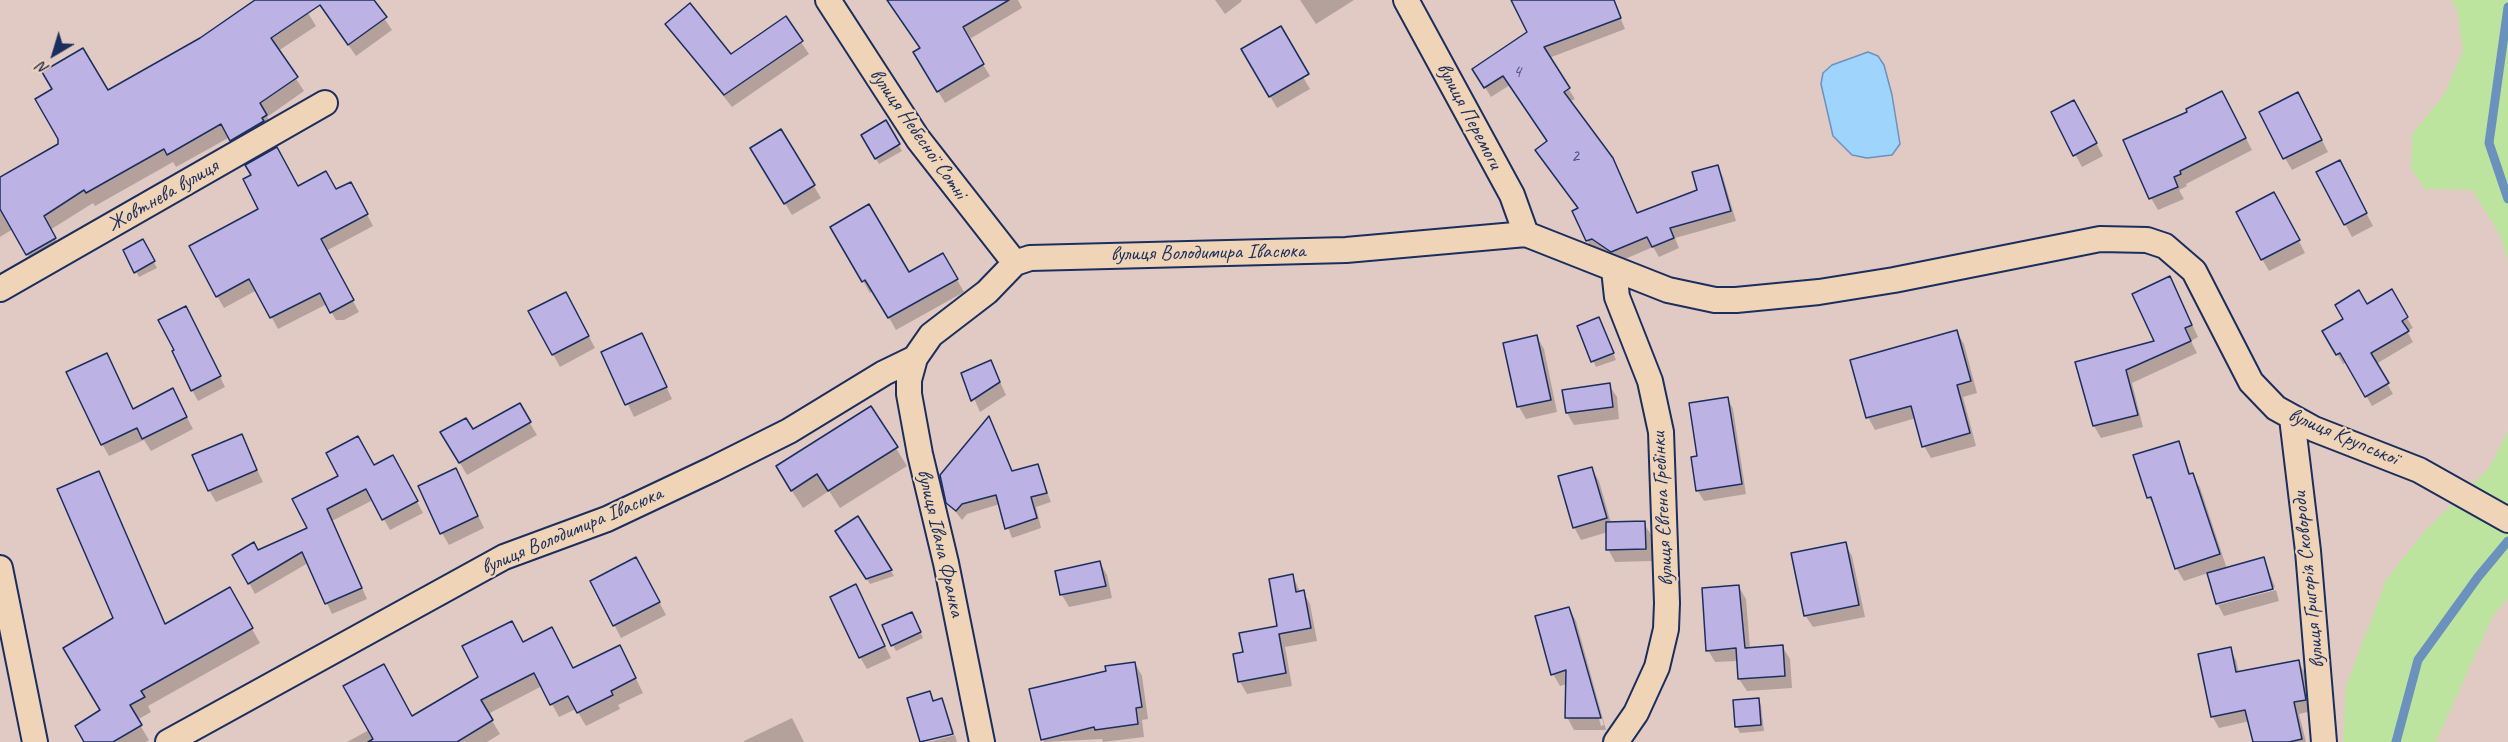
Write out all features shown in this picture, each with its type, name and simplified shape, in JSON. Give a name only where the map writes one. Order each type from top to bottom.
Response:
[{"type":"street","name":"вулиця Небесної Сотні","points":[[828,0],[925,147],[1015,263]]},
{"type":"street","name":"вулиця Перемоги","points":[[1406,0],[1512,195],[1526,234]]},
{"type":"street","name":"Жовтнева вулиця","points":[[0,289],[326,103]]},
{"type":"street","name":"вулиця Володимира Івасюка","points":[[168,742],[504,557],[607,519],[713,470],[789,431],[919,352],[937,330],[987,292],[1015,263],[1041,256],[1346,250],[1526,234]]},
{"type":"street","points":[[1526,234],[1614,270]]},
{"type":"street","name":"вулиця Крупської","points":[[1614,270],[1694,296],[1736,300],[1819,292],[1894,280],[2100,239],[2148,240],[2165,246],[2181,257],[2204,286],[2251,382],[2263,397],[2292,418],[2443,482],[2508,520]]},
{"type":"street","name":"вулиця Євгена Гребінки","points":[[1614,270],[1617,297],[1624,322],[1650,381],[1661,432],[1667,603],[1666,629],[1657,667],[1636,713],[1616,742]]},
{"type":"street","name":"вулиця Івана Франка","points":[[919,352],[909,380],[911,408],[944,554],[982,742]]},
{"type":"street","name":"вулиця Григорія Сковороди","points":[[2292,418],[2308,551],[2324,742]]},
{"type":"street","points":[[0,568],[35,742]]},
{"type":"green space","points":[[2451,0],[2508,0],[2508,261],[2499,233],[2472,190],[2425,189],[2411,169],[2412,134],[2444,95],[2463,51],[2457,9]]},
{"type":"green space","points":[[2508,430],[2508,598],[2493,616],[2436,742],[2343,742],[2346,686],[2387,578],[2424,532],[2490,467]]},
{"type":"water","points":[[1868,52],[1878,56],[1884,65],[1892,95],[1900,144],[1892,155],[1867,158],[1852,155],[1833,136],[1821,84],[1823,73],[1832,65]]},
{"type":"building","points":[[255,0],[374,0],[387,17],[348,45],[320,5],[271,38],[298,77],[260,103],[267,115],[262,118],[264,121],[230,141],[221,124],[167,155],[164,149],[86,193],[84,190],[44,216],[56,238],[26,255],[0,209],[0,177],[58,144],[58,139],[35,99],[52,89],[42,72],[83,48],[108,90],[200,38]]},
{"type":"building","points":[[887,0],[1009,0],[963,27],[984,64],[937,92],[913,52],[920,48]]},
{"type":"building","points":[[1511,0],[1614,0],[1621,18],[1544,47],[1570,88],[1564,92],[1613,158],[1637,213],[1697,190],[1692,172],[1718,165],[1731,211],[1670,228],[1674,238],[1652,247],[1647,237],[1611,252],[1592,239],[1586,241],[1572,211],[1578,208],[1535,150],[1547,141],[1503,76],[1484,88],[1472,69],[1527,32]]},
{"type":"building","points":[[690,3],[731,54],[786,16],[803,41],[724,95],[665,24]]},
{"type":"building","points":[[1281,26],[1309,74],[1269,97],[1241,49]]},
{"type":"building","points":[[2222,91],[2246,138],[2180,171],[2181,174],[2174,177],[2178,187],[2149,199],[2123,140],[2187,112],[2186,109]]},
{"type":"building","points":[[2298,92],[2322,140],[2283,159],[2259,112]]},
{"type":"building","points":[[2074,100],[2097,143],[2073,156],[2051,112]]},
{"type":"building","points":[[886,120],[900,144],[875,159],[861,135]]},
{"type":"building","points":[[781,129],[815,185],[784,204],[750,148]]},
{"type":"building","points":[[277,147],[298,186],[326,171],[336,189],[351,182],[368,214],[321,239],[354,300],[330,313],[320,293],[270,318],[249,279],[216,297],[189,246],[258,209],[243,179],[251,175],[245,165]]},
{"type":"building","points":[[2340,160],[2367,213],[2344,225],[2316,172]]},
{"type":"building","points":[[2274,192],[2300,240],[2261,260],[2236,212]]},
{"type":"building","points":[[869,204],[909,272],[943,253],[958,279],[888,318],[865,280],[862,282],[830,227]]},
{"type":"building","points":[[143,239],[155,261],[134,273],[123,250]]},
{"type":"building","points":[[2170,276],[2192,325],[2185,328],[2191,341],[2126,370],[2138,415],[2093,426],[2075,362],[2154,341],[2132,294]]},
{"type":"building","points":[[2392,289],[2408,317],[2402,321],[2409,331],[2371,353],[2389,383],[2365,397],[2340,353],[2336,355],[2322,331],[2343,319],[2335,305],[2359,290],[2367,304]]},
{"type":"building","points":[[566,292],[589,336],[552,355],[528,311]]},
{"type":"building","points":[[186,306],[221,376],[191,391],[172,351],[174,350],[158,320]]},
{"type":"building","points":[[1599,317],[1614,353],[1591,362],[1577,326]]},
{"type":"building","points":[[1957,330],[1971,381],[1957,385],[1970,433],[1922,447],[1911,406],[1866,418],[1850,360]]},
{"type":"building","points":[[642,333],[667,387],[625,405],[601,352]]},
{"type":"building","points":[[1537,335],[1551,400],[1517,407],[1503,343]]},
{"type":"building","points":[[107,353],[133,409],[173,388],[187,417],[142,439],[137,428],[101,445],[66,372]]},
{"type":"building","points":[[991,360],[1000,382],[971,401],[961,373]]},
{"type":"building","points":[[1610,383],[1613,407],[1566,413],[1562,390]]},
{"type":"building","points":[[1728,397],[1742,484],[1696,491],[1691,457],[1697,456],[1689,403]]},
{"type":"building","points":[[520,403],[531,422],[459,463],[440,432],[466,418],[473,429]]},
{"type":"building","points":[[871,406],[898,447],[828,491],[817,474],[791,491],[776,466]]},
{"type":"building","points":[[989,416],[1012,471],[1038,464],[1047,493],[1031,497],[1037,518],[1005,529],[996,495],[962,504],[956,511],[946,503],[940,475]]},
{"type":"building","points":[[242,434],[257,470],[208,491],[192,455]]},
{"type":"building","points":[[358,436],[374,465],[393,455],[418,501],[382,520],[366,489],[327,509],[362,588],[325,604],[302,552],[248,584],[232,555],[254,542],[258,550],[307,528],[292,499],[338,476],[326,453]]},
{"type":"building","points":[[2179,441],[2189,474],[2193,473],[2220,554],[2175,569],[2151,497],[2147,498],[2133,455]]},
{"type":"building","points":[[1592,467],[1607,518],[1573,528],[1558,476]]},
{"type":"building","points":[[456,468],[478,516],[440,534],[418,486]]},
{"type":"building","points":[[99,471],[165,624],[230,587],[253,628],[141,691],[145,697],[130,705],[142,725],[113,742],[84,742],[75,726],[100,710],[63,648],[113,618],[57,489]]},
{"type":"building","points":[[858,516],[892,570],[866,579],[835,531]]},
{"type":"building","points":[[1645,521],[1646,549],[1606,550],[1606,522]]},
{"type":"building","points":[[1846,542],[1859,605],[1804,616],[1791,553]]},
{"type":"building","points":[[636,557],[660,602],[613,626],[590,581]]},
{"type":"building","points":[[2264,557],[2273,589],[2216,604],[2207,573]]},
{"type":"building","points":[[1100,561],[1106,586],[1060,595],[1055,571]]},
{"type":"building","points":[[1293,574],[1296,592],[1304,590],[1311,628],[1279,634],[1286,673],[1238,682],[1233,654],[1243,652],[1239,633],[1277,626],[1269,579]]},
{"type":"building","points":[[856,584],[885,646],[859,658],[830,597]]},
{"type":"building","points":[[1739,585],[1745,648],[1783,645],[1785,676],[1738,679],[1736,648],[1706,651],[1702,588]]},
{"type":"building","points":[[1569,607],[1601,718],[1565,718],[1566,670],[1551,675],[1535,616]]},
{"type":"building","points":[[912,612],[921,632],[891,646],[882,625]]},
{"type":"building","points":[[512,621],[523,642],[552,627],[573,668],[620,645],[636,678],[611,691],[613,695],[577,713],[568,696],[550,705],[534,673],[481,700],[493,720],[457,742],[368,742],[373,739],[343,686],[384,664],[412,716],[478,677],[462,646]]},
{"type":"building","points":[[2231,647],[2236,672],[2299,660],[2306,700],[2294,702],[2302,739],[2289,742],[2253,742],[2245,710],[2211,717],[2198,654]]},
{"type":"building","points":[[1135,662],[1142,707],[1136,708],[1138,724],[1095,730],[1094,727],[1041,740],[1029,689],[1106,671],[1105,666]]},
{"type":"building","points":[[930,691],[933,701],[942,698],[953,734],[920,742],[907,698]]},
{"type":"building","points":[[1759,698],[1761,725],[1735,727],[1733,700]]},
{"type":"waterway","points":[[2508,7],[2489,143],[2508,199]]},
{"type":"waterway","points":[[2396,742],[2418,660],[2478,577],[2508,541]]}]
